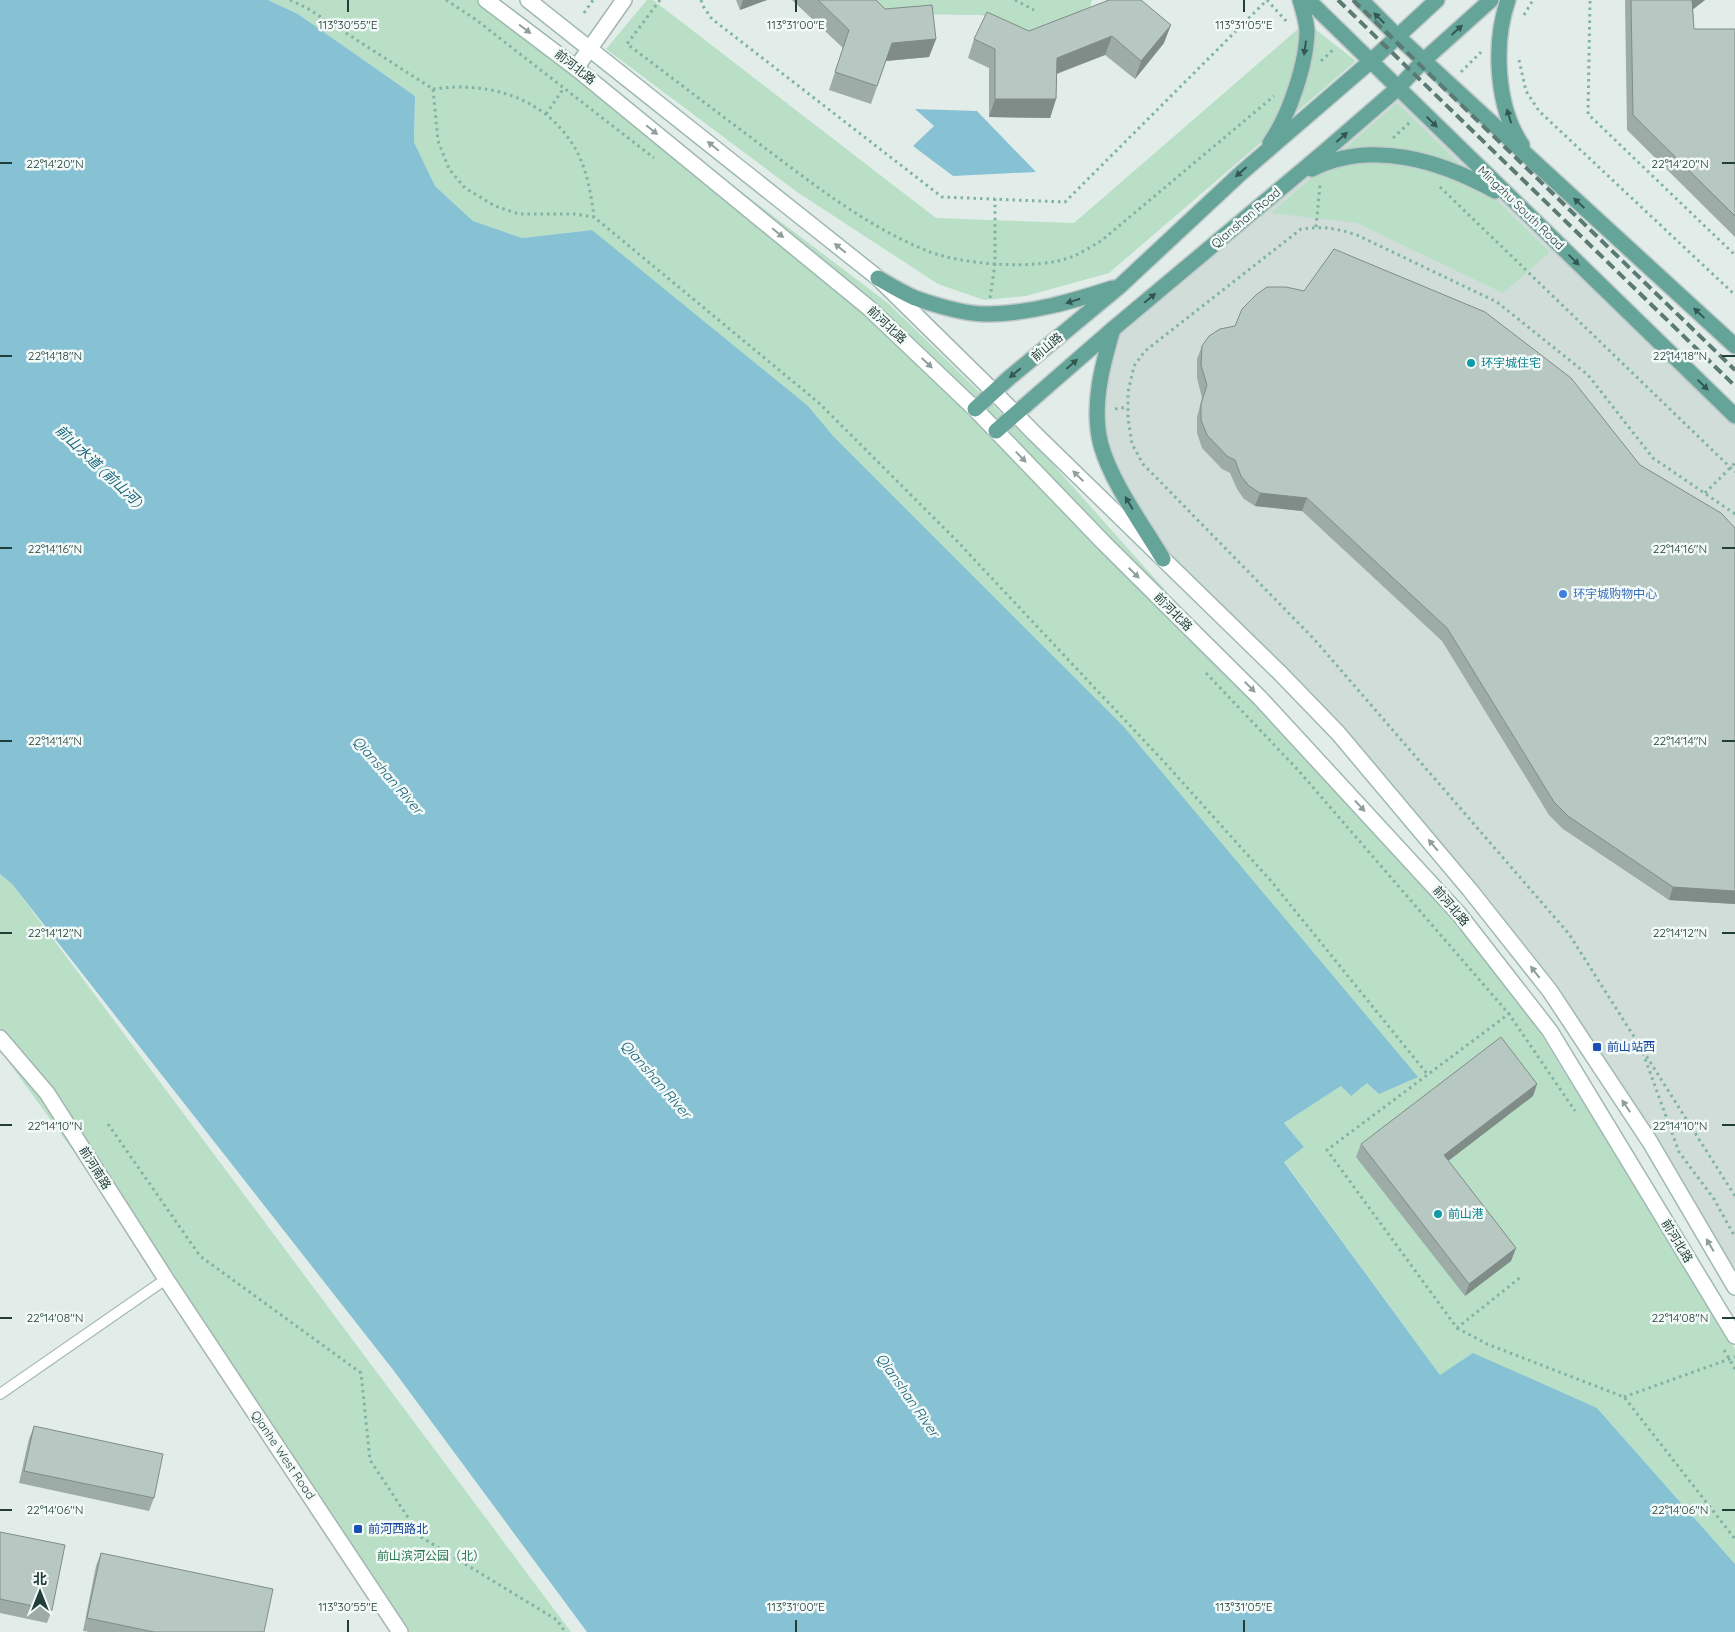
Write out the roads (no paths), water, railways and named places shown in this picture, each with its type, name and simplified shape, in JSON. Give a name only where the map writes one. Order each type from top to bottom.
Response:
[{"type":"main road","name":"前河北路","points":[[486,0],[576,68],[868,308],[975,409],[1104,543],[1260,698],[1459,914],[1550,1031],[1735,1336]]},
{"type":"main road","name":"前河北路","points":[[528,0],[878,278],[1279,672],[1338,733],[1470,890],[1550,991],[1650,1142],[1735,1287]]},
{"type":"main road","points":[[576,68],[588,48],[624,0]]},
{"type":"main road","points":[[1262,155],[1284,119],[1292,100],[1301,67],[1307,31],[1305,14],[1300,0]]},
{"type":"main road","name":"Mingzhu South Road","points":[[1308,0],[1735,416]]},
{"type":"main road","points":[[1361,0],[1397,36],[1735,346]]},
{"type":"main road","points":[[878,278],[914,298],[952,308],[988,314],[1028,311],[1061,304],[1120,286],[1240,174],[1371,61],[1437,0]]},
{"type":"main road","name":"Qianshan Road","points":[[996,431],[1113,329],[1398,88],[1424,60],[1491,0]]},
{"type":"main road","points":[[1508,0],[1499,43],[1504,100],[1519,141],[1531,159]]},
{"type":"main road","points":[[1291,180],[1322,164],[1355,156],[1409,157],[1436,164],[1462,174],[1502,194],[1518,205]]},
{"type":"main road","name":"前山路","points":[[975,409],[1120,286]]},
{"type":"main road","points":[[1113,329],[1099,383],[1097,412],[1101,445],[1114,478],[1164,559]]},
{"type":"main road","name":"前河南路","points":[[0,1038],[48,1092],[166,1279]]},
{"type":"main road","name":"Qianhe West Road","points":[[166,1279],[400,1632]]},
{"type":"lane","points":[[0,1394],[166,1279]]},
{"type":"water","points":[[0,0],[268,0],[298,14],[415,96],[414,142],[435,186],[473,221],[522,238],[592,230],[808,406],[833,436],[1124,727],[1418,1077],[1379,1094],[1367,1083],[1351,1096],[1341,1086],[1284,1123],[1304,1147],[1284,1162],[1440,1375],[1473,1353],[1597,1408],[1735,1564],[1735,1632],[587,1632],[394,1371],[12,884],[0,874]]},
{"type":"water","points":[[915,109],[977,111],[1036,172],[953,176],[913,146],[934,126]]},
{"type":"railway","points":[[1338,0],[1735,386]]},
{"type":"railway","points":[[1353,0],[1735,370]]},
{"type":"place","name":"环宇城住宅","points":[[1471,363]]},
{"type":"place","name":"环宇城购物中心","points":[[1563,594]]},
{"type":"place","name":"前山站西","points":[[1597,1047]]},
{"type":"place","name":"前山港","points":[[1438,1214]]},
{"type":"place","name":"前河西路北","points":[[358,1529]]},
{"type":"water label","name":"前山水道 (前山河)","points":[[99,466]]},
{"type":"water label","name":"Qianshan River","points":[[388,775]]},
{"type":"water label","name":"Qianshan River","points":[[656,1079]]},
{"type":"water label","name":"Qianshan River","points":[[908,1395]]},
{"type":"park label","name":"前山滨河公园（北）","points":[[431,1556]]}]
